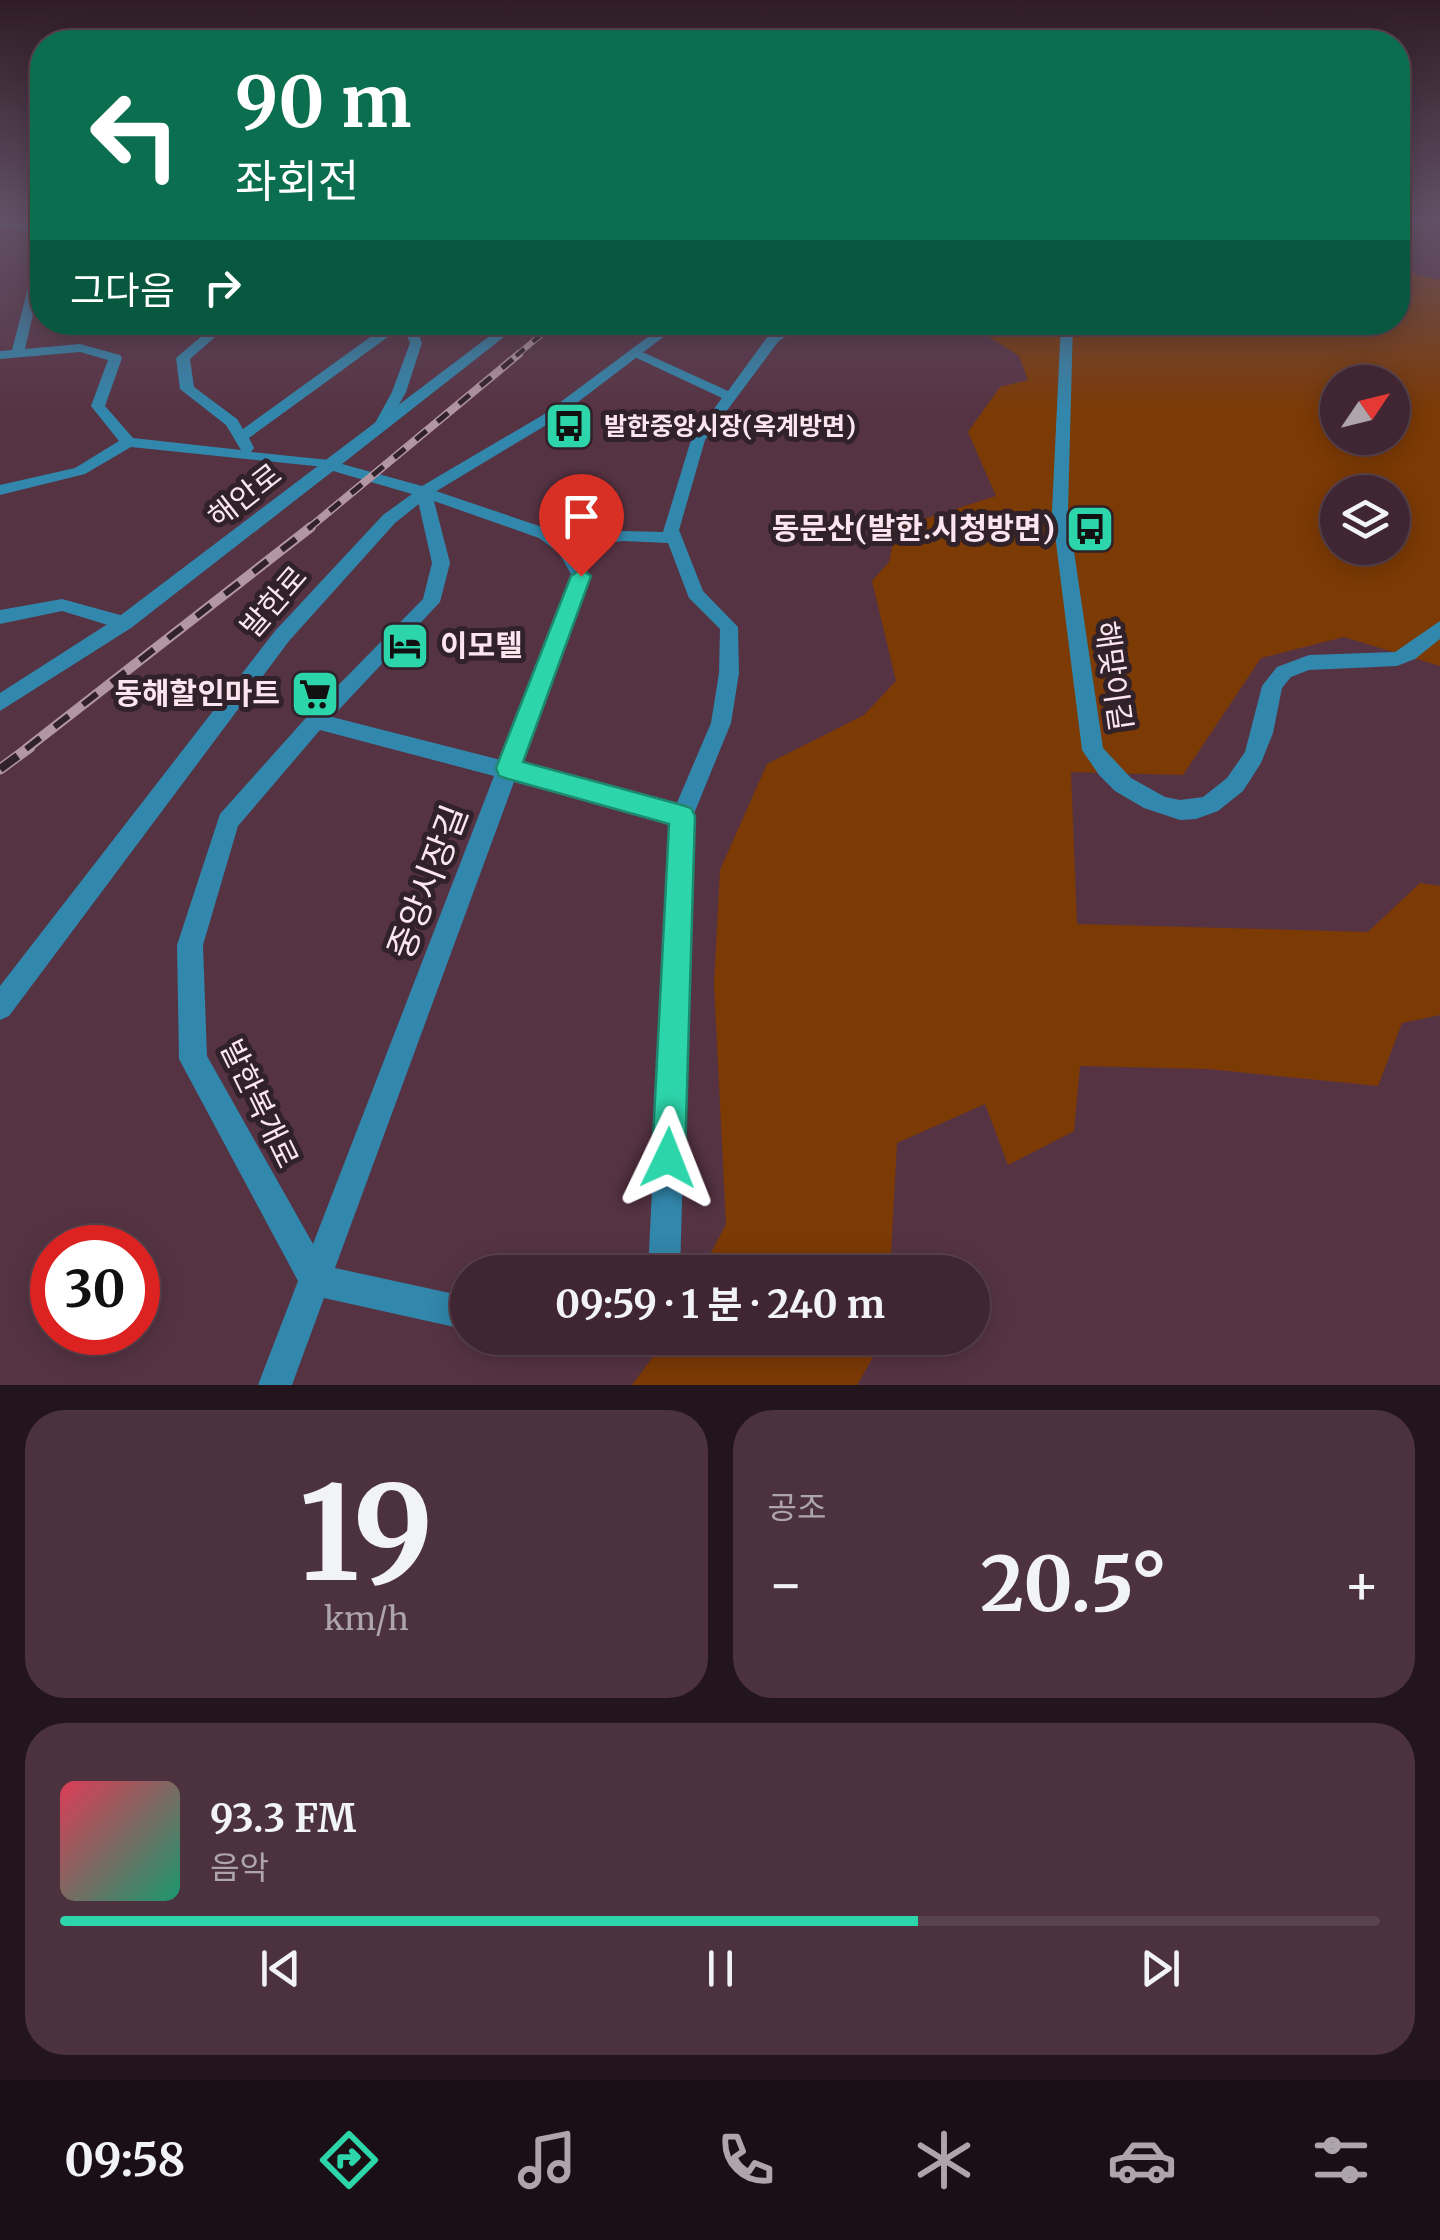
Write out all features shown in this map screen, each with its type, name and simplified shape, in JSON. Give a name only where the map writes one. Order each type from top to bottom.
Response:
[{"type":"street","points":[[18,352],[30,302]]},
{"type":"street","points":[[210,335],[182,358],[187,389],[232,422],[254,458]]},
{"type":"street","points":[[240,437],[382,335]]},
{"type":"street","points":[[381,425],[399,392],[416,343],[413,335]]},
{"type":"street","name":"해안로","points":[[0,704],[124,624],[494,335]]},
{"type":"street","name":"발한로","points":[[0,1008],[139,819],[282,636],[389,519],[424,492],[548,418],[659,335]]},
{"type":"street","points":[[665,1255],[682,816],[721,722],[729,674],[728,627],[695,594],[670,530],[698,440],[779,335]]},
{"type":"street","name":"해맞이길","points":[[1067,335],[1060,510],[1093,750],[1133,793],[1169,808],[1190,810],[1218,803],[1239,779],[1261,740],[1273,681],[1280,674],[1291,667],[1401,658],[1440,628]]},
{"type":"street","points":[[0,356],[80,348],[115,358],[98,406],[128,442]]},
{"type":"street","points":[[633,353],[730,397]]},
{"type":"street","points":[[0,490],[80,471],[128,442],[329,465],[424,492],[545,534],[557,543],[623,536],[674,538]]},
{"type":"street","name":"발한복개로","points":[[314,1280],[194,1059],[190,945],[228,822],[316,721],[431,602],[440,563],[424,492]]},
{"type":"street","name":"중앙시장길","points":[[275,1385],[581,576],[557,543]]},
{"type":"street","points":[[0,617],[62,605],[124,624]]},
{"type":"street","points":[[316,721],[682,816]]},
{"type":"street","points":[[314,1280],[450,1310]]},
{"type":"shaded area","points":[[1410,284],[1440,284],[1440,666],[1344,637],[1261,658],[1183,775],[1071,772],[1077,924],[1368,932],[1420,883],[1440,886],[1440,1015],[1402,1023],[1378,1086],[1208,1069],[1080,1066],[1074,1131],[1008,1165],[985,1104],[897,1143],[891,1255],[710,1255],[726,1224],[714,984],[720,870],[767,764],[864,715],[896,681],[872,581],[889,562],[896,528],[996,496],[968,432],[1000,387],[1028,380],[1019,356],[986,335],[1410,335]]},
{"type":"shaded area","points":[[654,1355],[874,1355],[857,1385],[632,1385]]},
{"type":"railway","points":[[516,356],[541,335]]},
{"type":"railway","points":[[308,529],[519,354]]},
{"type":"railway","points":[[26,749],[311,527]]},
{"type":"railway","points":[[0,769],[30,747]]},
{"type":"place","name":"발한중앙시장(옥계방면)","points":[[569,426]]},
{"type":"place","name":"동문산(발한.시청방면)","points":[[1090,529]]},
{"type":"place","name":"이모텔","points":[[405,646]]},
{"type":"place","name":"동해할인마트","points":[[315,694]]},
{"type":"route","points":[[581,576],[508,768],[682,816],[668,1158]]}]
